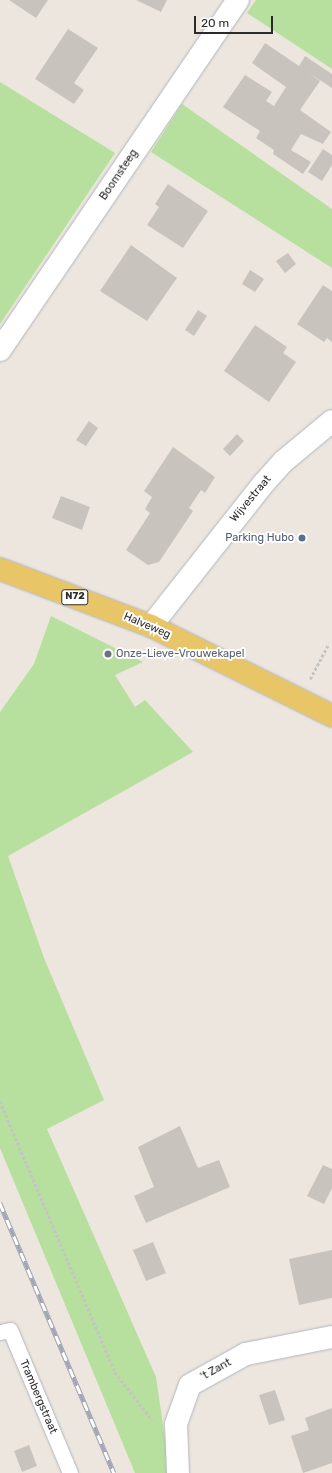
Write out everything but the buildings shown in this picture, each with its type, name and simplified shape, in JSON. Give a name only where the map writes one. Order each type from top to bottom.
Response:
[{"type":"main road","name":"Halveweg","points":[[0,569],[151,626],[332,716]]},
{"type":"street","name":"Boomsteeg","points":[[0,350],[238,0]]},
{"type":"street","name":"Wijvestraat","points":[[151,626],[264,483],[284,461],[332,421]]},
{"type":"street","name":"'t Zant","points":[[177,1464],[176,1424],[190,1385],[246,1354],[332,1337]]},
{"type":"lane","name":"Trambergstraat","points":[[0,1332],[10,1330],[70,1473]]},
{"type":"path","points":[[299,699],[329,644]]},
{"type":"path","points":[[0,1101],[115,1372],[177,1464]]},
{"type":"green space","points":[[256,0],[332,0],[332,69],[247,13]]},
{"type":"green space","points":[[0,82],[115,153],[0,324]]},
{"type":"green space","points":[[182,104],[332,209],[332,268],[151,152]]},
{"type":"green space","points":[[51,616],[143,662],[115,675],[135,707],[145,700],[193,752],[8,856],[44,958],[104,1100],[47,1129],[156,1377],[170,1473],[135,1473],[0,1148],[0,712],[34,664]]},
{"type":"railway","points":[[0,1203],[114,1473]]},
{"type":"place","name":"Parking Hubo","points":[[302,538]]},
{"type":"place","name":"Onze-Lieve-Vrouwekapel","points":[[108,654]]}]
